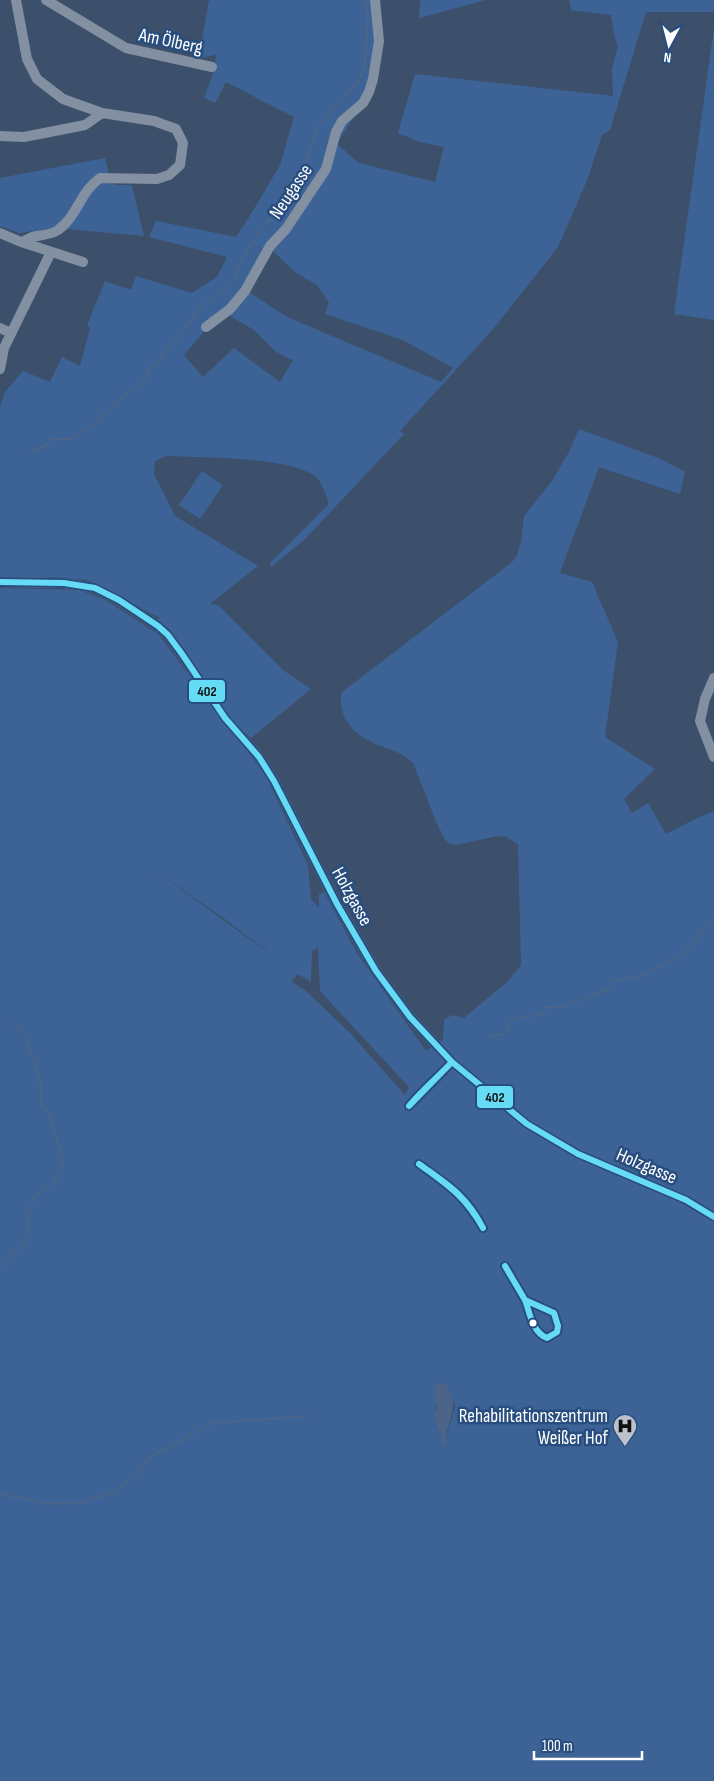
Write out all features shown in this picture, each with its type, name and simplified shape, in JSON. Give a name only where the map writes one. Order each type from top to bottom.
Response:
[{"type":"street","points":[[16,0],[27,59],[37,78],[63,99],[102,113],[154,121],[176,129],[183,143],[180,165],[169,175],[157,179],[100,178],[87,189],[69,220],[57,232],[32,237],[21,242]]},
{"type":"street","name":"Am Ölberg","points":[[46,0],[126,48],[212,67]]},
{"type":"street","name":"Neugasse","points":[[206,327],[230,309],[245,291],[270,246],[286,229],[326,169],[336,132],[342,121],[362,103],[369,92],[379,41],[375,0]]},
{"type":"street","points":[[0,136],[24,137],[85,125],[102,113]]},
{"type":"street","points":[[0,233],[21,242],[83,262]]},
{"type":"street","points":[[0,369],[4,348],[51,252]]},
{"type":"street","points":[[0,328],[11,334]]},
{"type":"street","name":"Holzgasse","points":[[0,582],[64,583],[95,588],[120,600],[158,626],[168,635],[182,654],[220,712],[259,757],[274,781],[337,904],[376,970],[410,1017],[452,1062],[527,1124],[570,1149],[686,1200],[714,1216]]},
{"type":"street","points":[[714,678],[704,699],[700,721],[714,757]]},
{"type":"shaded area","points":[[209,0],[376,0],[372,87],[337,144],[359,163],[435,182],[444,147],[420,142],[398,133],[415,74],[613,96],[612,69],[618,46],[611,15],[571,10],[569,0],[714,0],[714,12],[646,12],[610,130],[602,135],[588,178],[558,247],[494,328],[400,431],[404,434],[304,540],[271,567],[270,563],[329,504],[318,479],[304,470],[287,465],[244,459],[166,456],[155,461],[154,474],[175,516],[258,566],[210,604],[218,605],[283,670],[311,689],[251,738],[234,723],[156,620],[160,618],[88,580],[52,577],[0,577],[0,406],[5,392],[23,371],[50,382],[62,357],[80,366],[90,328],[87,325],[105,281],[131,290],[136,276],[192,293],[217,277],[227,257],[149,237],[156,221],[236,237],[280,165],[294,117],[226,82],[215,103],[204,98],[214,71],[216,55],[199,58]],"holes":[[[272,250],[296,273],[317,285],[329,303],[325,314],[403,340],[453,368],[441,382],[287,317],[250,293],[258,272]],[[221,311],[254,330],[276,352],[293,360],[280,382],[234,348],[203,377],[184,355]]]},
{"type":"shaded area","points":[[420,0],[486,0],[419,18]]},
{"type":"shaded area","points":[[714,28],[714,320],[674,314]]},
{"type":"shaded area","points":[[105,158],[109,174],[115,185],[132,185],[144,236],[54,228],[19,233],[0,226],[0,178]]},
{"type":"shaded area","points":[[579,429],[661,459],[685,472],[680,494],[599,467],[560,573],[592,582],[618,642],[605,737],[655,769],[624,799],[632,813],[648,803],[666,834],[714,811],[714,1781],[0,1781],[0,588],[79,590],[104,599],[158,634],[265,775],[308,865],[311,899],[319,908],[319,894],[324,892],[358,955],[426,1051],[443,1039],[444,1020],[452,1015],[464,1018],[509,980],[521,965],[518,844],[507,837],[497,836],[457,845],[450,844],[444,838],[435,819],[413,763],[407,758],[364,738],[353,729],[343,712],[341,705],[342,692],[511,563],[517,556],[521,542],[524,516],[552,481],[569,452]],"holes":[[[153,869],[226,920],[267,951],[266,951]],[[318,947],[320,991],[409,1087],[405,1095],[349,1032],[307,992],[291,981],[298,974],[311,982],[312,951]],[[449,1388],[455,1407],[445,1440],[437,1428],[435,1418],[436,1409],[441,1397]]]},
{"type":"shaded area","points":[[202,471],[223,485],[200,519],[179,505]]},
{"type":"shaded area","points":[[445,1383],[450,1390],[453,1404],[445,1440],[447,1442],[443,1447],[441,1446],[442,1437],[434,1415],[437,1407],[434,1391],[436,1384]]},
{"type":"waterway","points":[[31,451],[45,446],[53,439],[72,439],[98,421],[101,415],[108,412],[114,403],[147,378],[148,368],[160,362],[161,355],[180,336],[200,307],[225,290],[236,276],[241,261],[266,223],[280,213],[289,194],[292,179],[304,165],[318,126],[359,81],[365,64],[368,17],[366,0]]},
{"type":"waterway","points":[[490,1036],[504,1034],[511,1020],[543,1014],[545,1007],[561,1006],[576,1002],[607,990],[612,982],[639,976],[662,966],[690,946],[714,917]]},
{"type":"waterway","points":[[0,1266],[23,1246],[27,1236],[29,1212],[34,1198],[55,1182],[63,1161],[50,1116],[41,1106],[40,1081],[34,1057],[28,1050],[29,1039],[13,1022]]},
{"type":"waterway","points":[[0,1494],[50,1504],[86,1502],[114,1491],[135,1476],[149,1457],[213,1423],[306,1416]]},
{"type":"transit line","name":"402","points":[[0,582],[64,583],[95,588],[119,600],[158,626],[168,635],[182,654],[225,718],[259,757],[274,781],[337,904],[376,971],[410,1017],[452,1062],[527,1124],[578,1154],[686,1200],[714,1217]]},
{"type":"transit line","name":"402","points":[[452,1062],[409,1106],[419,1094],[452,1062]]},
{"type":"transit line","name":"402","points":[[419,1164],[456,1192],[470,1207],[483,1228]]},
{"type":"transit line","name":"402","points":[[419,1164],[462,1199],[483,1228]]},
{"type":"transit line","name":"402","points":[[505,1266],[525,1300]]},
{"type":"transit line","name":"402","points":[[505,1266],[525,1300]]},
{"type":"transit line","name":"402","points":[[525,1300],[554,1313],[558,1326],[557,1332],[547,1338],[542,1335],[532,1322],[525,1300]]},
{"type":"place","name":"Rehabilitationszentrum Weißer Hof","points":[[625,1447]]}]
